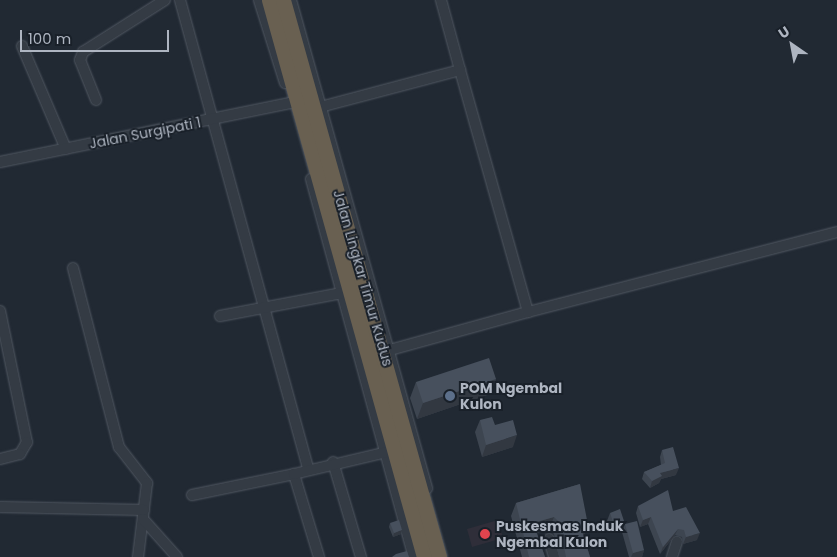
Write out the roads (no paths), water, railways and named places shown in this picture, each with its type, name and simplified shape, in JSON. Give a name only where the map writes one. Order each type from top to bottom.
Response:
[{"type":"highway","name":"Jalan Lingkar Timur Kudus","points":[[269,0],[402,450],[439,557]]},
{"type":"highway","name":"Jalan Lingkar Timur Kudus","points":[[283,0],[387,351],[402,450],[424,557]]},
{"type":"street","points":[[96,100],[80,60],[83,52],[166,0]]},
{"type":"street","points":[[180,0],[308,468]]},
{"type":"street","points":[[259,0],[290,103],[342,293],[402,450],[446,557]]},
{"type":"street","points":[[291,0],[324,106],[387,351],[528,312],[837,232]]},
{"type":"street","points":[[441,0],[528,312]]},
{"type":"street","points":[[22,46],[66,149]]},
{"type":"street","points":[[324,106],[460,70]]},
{"type":"street","name":"Jalan Surgipati 1","points":[[0,162],[290,103]]},
{"type":"street","points":[[73,268],[119,447],[147,483],[138,557]]},
{"type":"street","points":[[220,316],[342,293]]},
{"type":"street","points":[[0,311],[27,442],[15,457],[0,459]]},
{"type":"street","points":[[192,495],[294,474],[308,468],[333,462],[402,450]]},
{"type":"street","points":[[402,450],[414,557]]},
{"type":"street","points":[[333,462],[361,557]]},
{"type":"street","points":[[294,474],[319,557]]},
{"type":"street","points":[[0,507],[144,515],[177,557]]},
{"type":"street","points":[[549,539],[554,557]]},
{"type":"street","points":[[672,557],[677,542]]},
{"type":"place","name":"POM Ngembal Kulon","points":[[450,396]]},
{"type":"place","name":"Puskesmas Induk Ngembal Kulon","points":[[485,534]]}]
